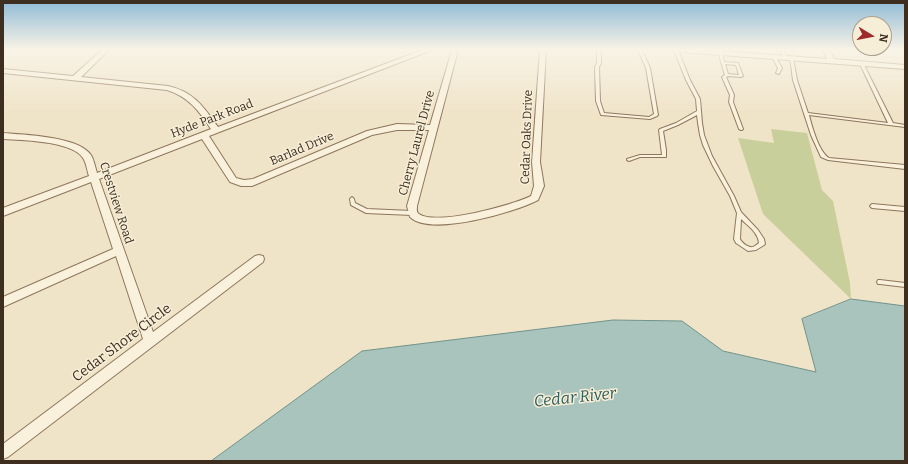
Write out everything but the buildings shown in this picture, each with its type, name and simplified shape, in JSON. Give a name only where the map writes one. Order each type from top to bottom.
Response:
[{"type":"street","points":[[10,72],[156,86],[180,91],[195,101],[216,130]]},
{"type":"street","points":[[75,78],[82,72]]},
{"type":"street","name":"Hyde Park Road","points":[[3,212],[370,72]]},
{"type":"street","name":"Cherry Laurel Drive","points":[[414,215],[412,206],[449,72]]},
{"type":"street","name":"Cedar Oaks Drive","points":[[414,215],[426,221],[457,220],[524,204],[535,198],[539,186],[536,162],[542,72]]},
{"type":"street","name":"Barlad Drive","points":[[204,135],[233,180],[239,183],[247,184],[255,182],[370,133],[397,127],[433,128]]},
{"type":"street","name":"Crestview Road","points":[[3,136],[71,145],[87,156],[150,342]]},
{"type":"street","points":[[3,302],[118,251]]},
{"type":"street","name":"Cedar Shore Circle","points":[[3,452],[259,259]]},
{"type":"lane","points":[[597,72],[598,101],[602,114],[650,118],[656,115],[649,72]]},
{"type":"lane","points":[[685,72],[698,100],[700,129],[708,153],[733,198],[739,213],[760,236],[762,244],[759,247],[748,249],[738,242],[739,213]]},
{"type":"lane","points":[[726,72],[727,75],[724,77],[732,96],[730,102],[741,129]]},
{"type":"lane","points":[[727,75],[741,76],[740,72]]},
{"type":"lane","points":[[792,72],[813,135],[825,158],[905,167]]},
{"type":"lane","points":[[866,72],[891,124]]},
{"type":"lane","points":[[629,160],[640,156],[664,156],[661,130],[677,124],[699,112]]},
{"type":"lane","points":[[807,114],[905,126]]},
{"type":"lane","points":[[352,199],[353,204],[366,211],[414,215]]},
{"type":"lane","points":[[872,206],[905,210]]},
{"type":"lane","points":[[880,282],[905,285]]},
{"type":"green space","points":[[771,129],[807,133],[822,190],[833,201],[850,283],[851,299],[763,214],[738,138],[774,143]]},
{"type":"water","name":"Cedar River","points":[[851,299],[905,306],[905,461],[211,461],[362,351],[613,320],[682,321],[723,351],[816,372],[802,319]]}]
